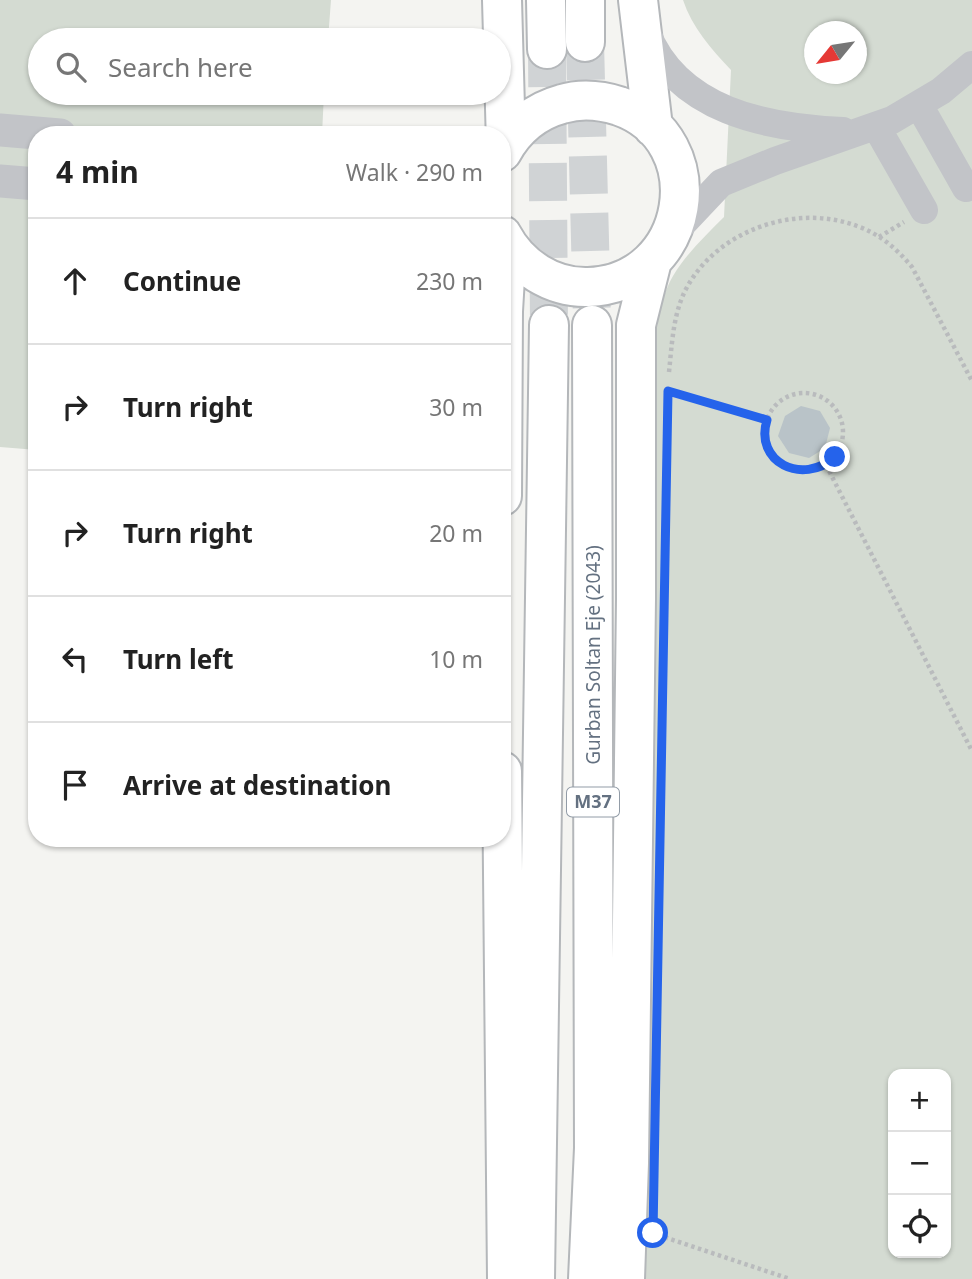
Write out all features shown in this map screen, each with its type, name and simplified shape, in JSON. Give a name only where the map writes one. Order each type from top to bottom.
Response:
[{"type":"highway","points":[[502,0],[502,28]]},
{"type":"highway","points":[[546,0],[547,49]]},
{"type":"highway","points":[[585,0],[585,42]]},
{"type":"highway","points":[[625,1279],[629,1163],[635,654],[636,325],[661,249],[680,209],[680,179],[671,151],[651,112],[638,5]]},
{"type":"highway","points":[[511,139],[525,122],[548,107],[575,100],[604,101],[630,110],[651,112]]},
{"type":"highway","points":[[503,105],[504,126]]},
{"type":"highway","points":[[511,248],[525,265],[549,280],[576,288],[604,287],[630,278],[661,249]]},
{"type":"highway","name":"Gurban Soltan Eje (2043)","points":[[588,1279],[594,1148],[592,325]]},
{"type":"highway","name":"M37","points":[[535,1279],[549,326]]},
{"type":"highway","points":[[503,847],[507,1279]]},
{"type":"street","points":[[638,5],[655,53],[680,80],[738,115],[767,124],[798,129],[868,129]]},
{"type":"street","points":[[661,249],[721,183],[868,129],[919,105],[972,65]]},
{"type":"street","points":[[651,112],[680,91],[703,96]]},
{"type":"street","points":[[919,105],[966,188]]},
{"type":"street","points":[[868,129],[924,210]]},
{"type":"street","points":[[0,130],[28,132]]},
{"type":"street","points":[[0,181],[28,183]]},
{"type":"path","points":[[668,405],[672,335],[683,296],[693,277],[721,249],[745,233],[765,225],[808,218],[822,218],[858,226],[886,241],[903,256],[912,267],[972,381]]},
{"type":"path","points":[[668,391],[767,420]]},
{"type":"path","points":[[816,393],[837,409],[844,433],[842,446],[826,466],[814,471],[789,468],[770,452],[765,439],[767,420],[778,402],[789,395],[816,393]]},
{"type":"path","points":[[826,466],[972,751]]},
{"type":"path","points":[[653,1245],[653,1233],[790,1279]]},
{"type":"shaded area","points":[[0,0],[331,0],[329,28],[28,28],[28,105],[323,105],[322,126],[28,126],[28,449],[0,447]]},
{"type":"shaded area","points":[[683,0],[972,0],[972,1279],[640,1279],[653,356],[659,315],[668,285],[690,252],[724,217],[731,70],[691,19]]},
{"type":"shaded area","points":[[801,406],[820,411],[830,428],[825,448],[809,458],[789,453],[778,436],[785,416]]},
{"type":"tunnel","points":[[585,42],[592,319]]},
{"type":"tunnel","points":[[547,49],[549,325]]},
{"type":"route","points":[[653,1233],[668,391],[767,420],[765,439],[770,452],[789,468],[814,471],[826,466],[835,457]]}]
